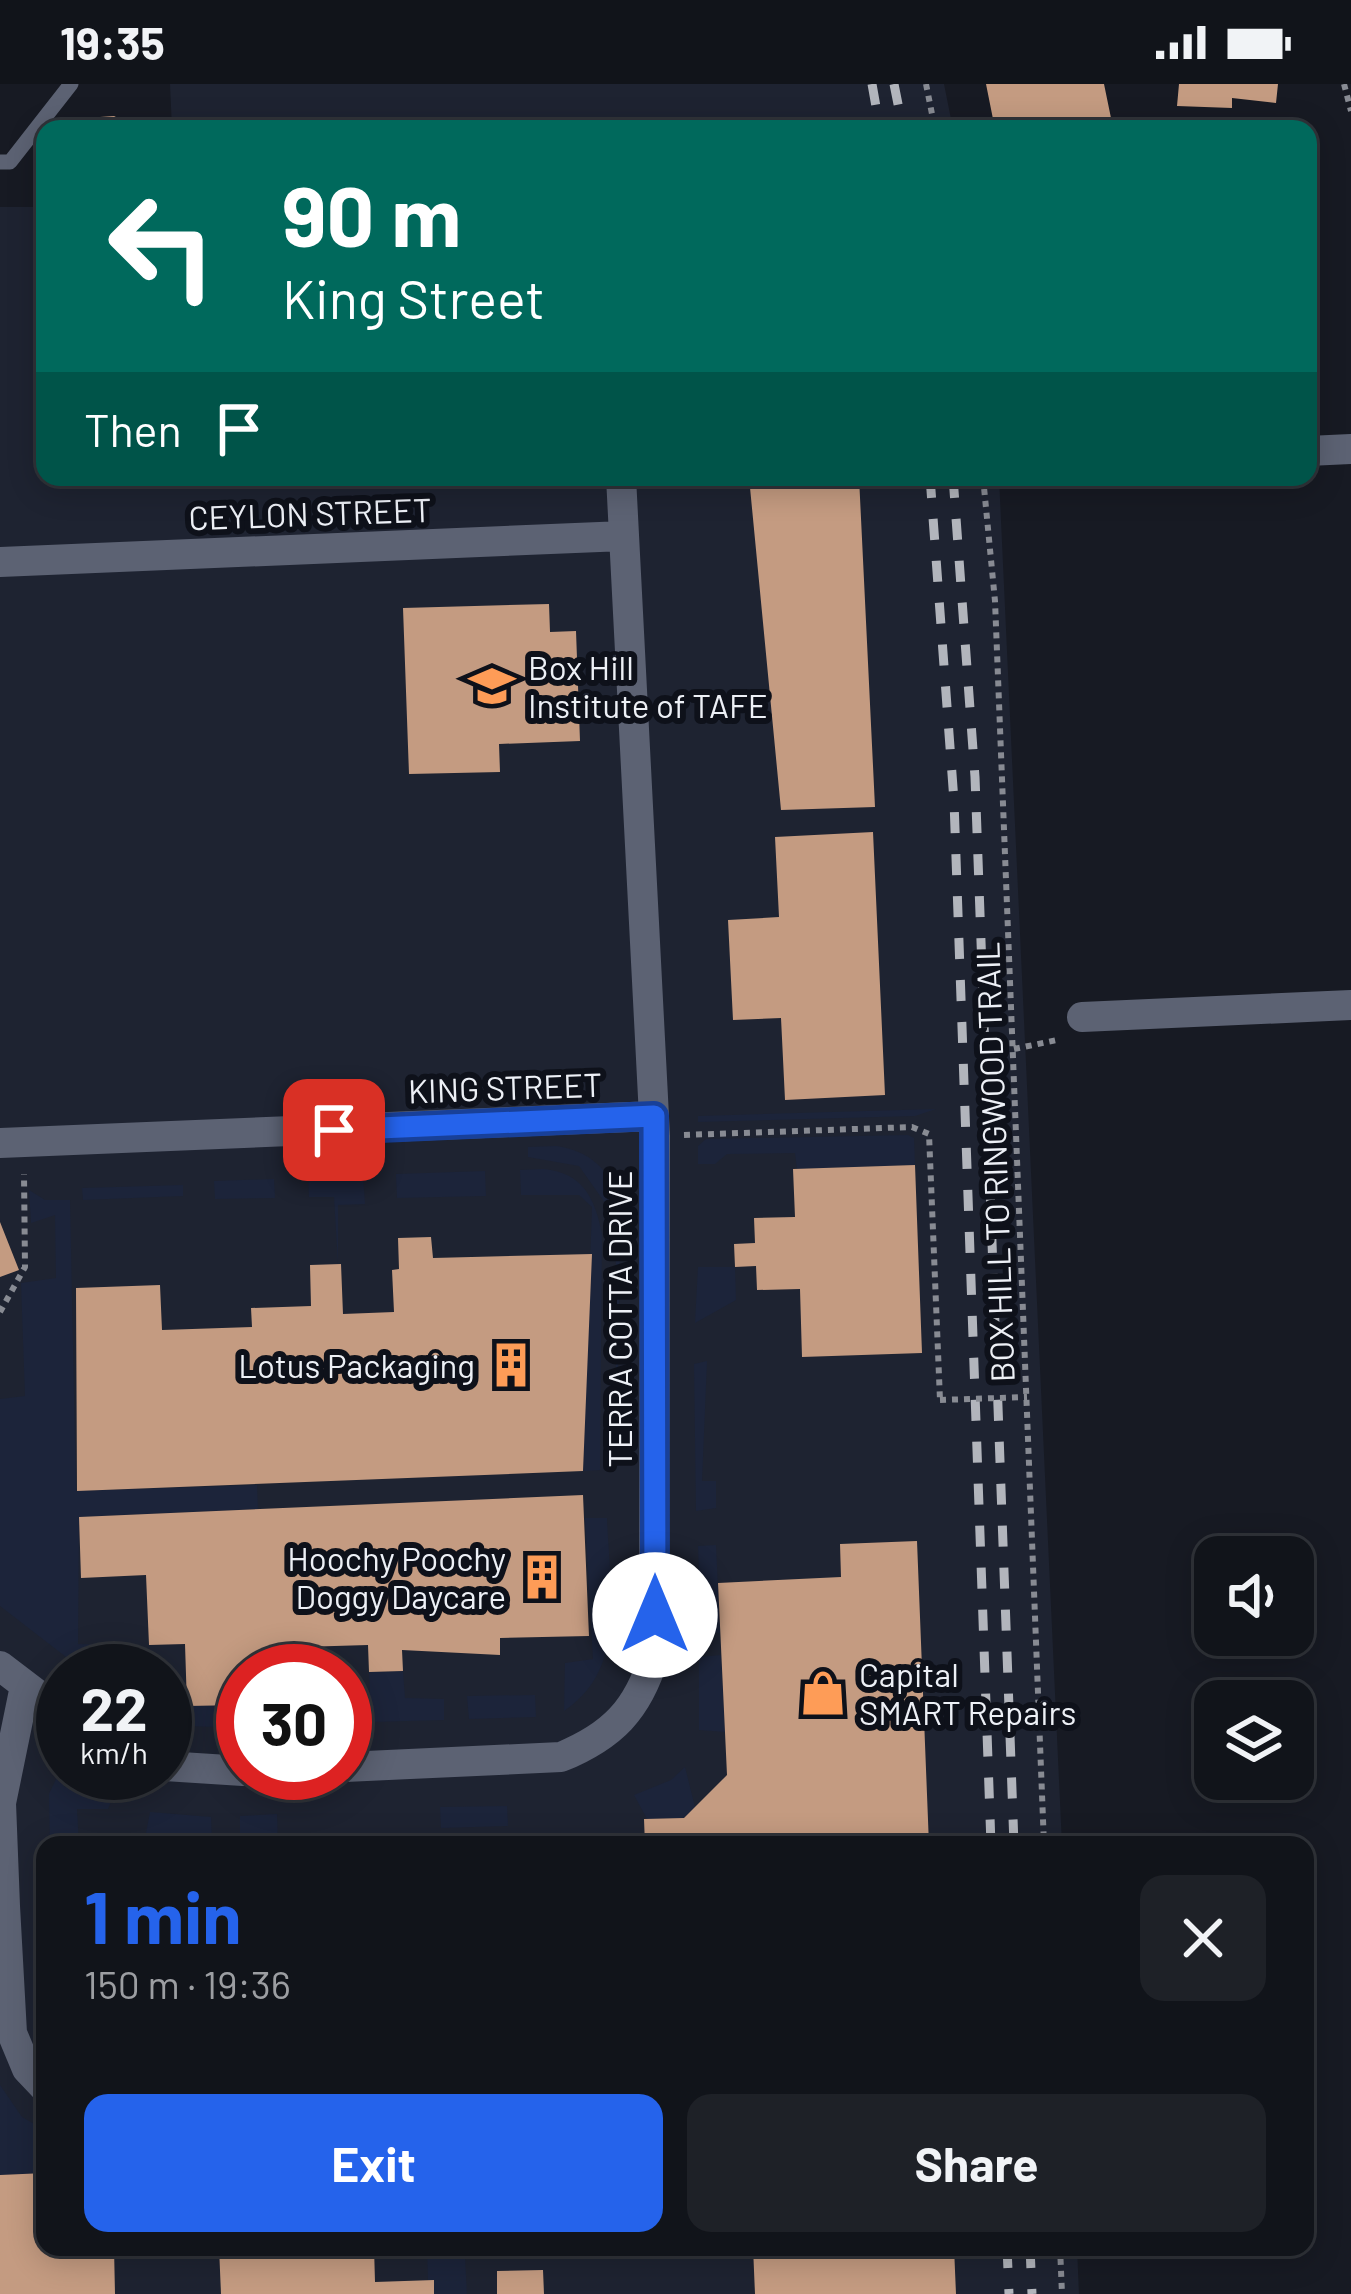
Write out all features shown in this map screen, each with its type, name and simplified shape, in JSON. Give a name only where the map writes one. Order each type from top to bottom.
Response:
[{"type":"street","points":[[1317,451],[1351,449]]},
{"type":"street","name":"TERRA COTTA DRIVE","points":[[372,1765],[561,1757],[592,1745],[623,1722],[644,1691],[655,1657],[654,1126],[621,486]]},
{"type":"street","name":"CEYLON STREET","points":[[0,562],[624,536]]},
{"type":"street","points":[[1082,1017],[1351,1005]]},
{"type":"street","name":"KING STREET","points":[[0,1143],[654,1126]]},
{"type":"street","points":[[0,1666],[36,1694]]},
{"type":"street","points":[[25,1686],[1,1803],[12,2033],[36,2078]]},
{"type":"lane","points":[[43,120],[71,84]]},
{"type":"lane","points":[[0,162],[10,162],[36,129]]},
{"type":"path","points":[[926,84],[933,120]]},
{"type":"path","points":[[1344,84],[1351,111]]},
{"type":"path","name":"BOX HILL TO RINGWOOD TRAIL","points":[[984,486],[995,601],[1044,1836]]},
{"type":"path","points":[[1014,1049],[1052,1045],[1082,1017]]},
{"type":"path","points":[[654,1126],[911,1127],[929,1134],[940,1400],[1027,1397]]},
{"type":"path","points":[[0,1312],[25,1268],[24,1174]]},
{"type":"path","points":[[1060,2256],[1061,2294]]},
{"type":"shaded area","points":[[170,84],[944,84],[951,120],[172,120]]},
{"type":"shaded area","points":[[0,207],[36,207],[36,486],[999,486],[1062,1836],[36,1836],[36,2256],[1077,2256],[1079,2294],[0,2294]]},
{"type":"shaded area","points":[[936,1109],[915,1116],[698,1122],[698,1116]]},
{"type":"shaded area","points":[[914,1138],[915,1165],[797,1169],[795,1153],[727,1154],[715,1164],[698,1164],[698,1146],[706,1139]]},
{"type":"shaded area","points":[[556,1146],[596,1163],[621,1200],[616,1470],[616,1265],[610,1210],[579,1166],[528,1157],[528,1147]]},
{"type":"shaded area","points":[[544,1169],[578,1182],[595,1209],[602,1234],[600,1470],[583,1471],[592,1207],[579,1195],[521,1195],[520,1170]]},
{"type":"shaded area","points":[[485,1171],[486,1196],[397,1198],[396,1174]]},
{"type":"shaded area","points":[[363,1175],[365,1204],[338,1205],[338,1264],[334,1197],[309,1197],[308,1176]]},
{"type":"shaded area","points":[[274,1179],[275,1198],[215,1199],[214,1181]]},
{"type":"shaded area","points":[[183,1185],[183,1196],[83,1200],[82,1188]]},
{"type":"shaded area","points":[[29,1190],[45,1200],[70,1200],[76,1491],[257,1485],[258,1509],[79,1517],[78,1644],[49,1644],[0,1606],[0,1399],[25,1396],[21,1283],[56,1278],[55,1215],[31,1223]]},
{"type":"shaded area","points":[[698,1267],[735,1267],[736,1300],[695,1323]]},
{"type":"shaded area","points":[[707,1361],[702,1481],[716,1481],[716,1508],[696,1511],[694,1364]]},
{"type":"shaded area","points":[[585,1518],[607,1518],[611,1624],[598,1672],[585,1693],[564,1711],[565,1663],[593,1659]]},
{"type":"shaded area","points":[[716,1545],[720,1633],[701,1631],[698,1546]]},
{"type":"shaded area","points":[[721,1655],[725,1732],[699,1730],[699,1657]]},
{"type":"shaded area","points":[[403,1671],[405,1698],[444,1699],[444,1720],[372,1722],[372,1672]]},
{"type":"shaded area","points":[[535,1695],[536,1717],[469,1719],[467,1696]]},
{"type":"shaded area","points":[[216,1705],[216,1727],[192,1726],[192,1706]]},
{"type":"shaded area","points":[[685,1767],[695,1807],[684,1818],[647,1819],[634,1795],[671,1780]]},
{"type":"shaded area","points":[[49,1800],[112,1800],[108,1809],[77,1809],[78,1836],[50,1836]]},
{"type":"shaded area","points":[[507,1806],[508,1826],[441,1828],[440,1807]]},
{"type":"shaded area","points":[[150,1812],[211,1817],[212,1836],[146,1833]]},
{"type":"shaded area","points":[[277,1814],[278,1836],[240,1836],[240,1816]]},
{"type":"shaded area","points":[[0,2085],[22,2117],[36,2125],[36,2173],[0,2175]]},
{"type":"shaded area","points":[[427,2256],[465,2257],[467,2294],[434,2294],[434,2281],[428,2280]]},
{"type":"building","points":[[986,84],[1104,84],[1111,118],[1100,120],[993,120]]},
{"type":"building","points":[[1179,84],[1278,84],[1276,103],[1232,98],[1232,108],[1177,106]]},
{"type":"building","points":[[750,486],[859,486],[875,807],[781,810]]},
{"type":"building","name":"Box Hill Institute of TAFE","points":[[549,604],[550,632],[576,631],[580,741],[499,744],[500,772],[409,774],[403,608]]},
{"type":"building","points":[[873,832],[885,1095],[785,1100],[781,1018],[733,1020],[728,920],[779,917],[775,837]]},
{"type":"building","points":[[915,1165],[922,1353],[802,1357],[800,1289],[757,1290],[756,1266],[735,1267],[734,1244],[755,1243],[754,1218],[795,1217],[793,1169]]},
{"type":"building","points":[[0,1222],[19,1270],[0,1277]]},
{"type":"building","points":[[431,1237],[433,1258],[592,1254],[583,1471],[77,1491],[76,1288],[160,1285],[162,1330],[252,1327],[251,1308],[311,1306],[310,1265],[341,1264],[343,1314],[394,1312],[392,1270],[399,1269],[398,1238]]},
{"type":"building","points":[[583,1495],[589,1636],[500,1638],[500,1655],[402,1650],[403,1671],[372,1672],[372,1644],[216,1644],[216,1705],[192,1706],[192,1644],[149,1644],[146,1575],[81,1578],[79,1517]]},
{"type":"building","name":"Capital SMART Repairs","points":[[917,1541],[929,1836],[645,1836],[644,1819],[684,1818],[727,1775],[718,1583],[841,1577],[840,1544]]},
{"type":"building","points":[[36,2173],[36,2256],[114,2256],[115,2294],[0,2294],[0,2175]]},
{"type":"building","points":[[219,2256],[374,2256],[375,2282],[434,2280],[434,2294],[221,2294]]},
{"type":"building","points":[[753,2256],[954,2256],[956,2294],[755,2294]]},
{"type":"building","points":[[543,2270],[544,2294],[497,2294],[497,2271]]},
{"type":"railway","points":[[872,84],[878,120]]},
{"type":"railway","points":[[894,84],[901,120]]},
{"type":"railway","points":[[931,486],[954,801],[991,1836]]},
{"type":"railway","points":[[954,486],[975,777],[1014,1836]]},
{"type":"railway","points":[[1007,2256],[1009,2294]]},
{"type":"railway","points":[[1030,2256],[1032,2294]]},
{"type":"place","name":"Box Hill Institute of TAFE","points":[[492,686]]},
{"type":"place","name":"Lotus Packaging","points":[[511,1365]]},
{"type":"place","name":"Hoochy Poochy Doggy Daycare","points":[[542,1577]]},
{"type":"place","name":"Capital SMART Repairs","points":[[823,1693]]},
{"type":"route","points":[[334,1130],[654,1116],[655,1615]]}]
